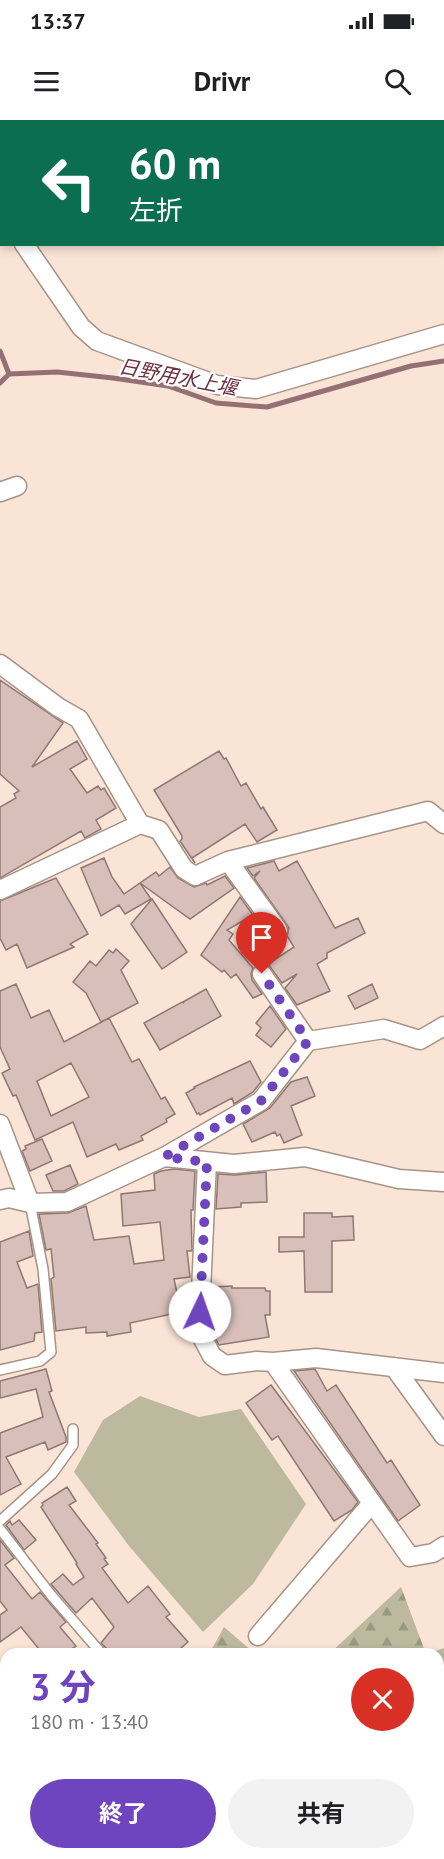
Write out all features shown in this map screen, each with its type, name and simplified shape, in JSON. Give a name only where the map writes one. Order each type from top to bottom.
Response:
[{"type":"street","points":[[25,246],[81,327],[97,341],[217,385],[256,389],[444,334]]},
{"type":"street","points":[[0,664],[58,708],[80,719],[140,824],[159,830],[184,869],[195,876],[228,861],[428,811],[444,824]]},
{"type":"street","points":[[0,890],[140,824]]},
{"type":"street","points":[[228,861],[278,930]]},
{"type":"street","points":[[262,974],[308,1041]]},
{"type":"street","points":[[0,1200],[9,1198],[30,1203],[67,1202],[164,1157],[261,1101],[308,1041],[384,1029],[420,1040],[444,1026]]},
{"type":"street","points":[[0,1124],[30,1203]]},
{"type":"street","points":[[164,1157],[234,1164],[305,1156],[399,1179],[444,1182]]},
{"type":"street","points":[[207,1162],[200,1312],[203,1339],[213,1356],[225,1365],[316,1358],[444,1373]]},
{"type":"street","points":[[273,1362],[410,1557],[433,1553],[444,1546]]},
{"type":"street","points":[[394,1367],[444,1436]]},
{"type":"street","points":[[258,1636],[372,1503]]},
{"type":"lane","points":[[0,1370],[40,1361],[51,1352],[43,1269],[30,1203]]},
{"type":"lane","points":[[0,1521],[52,1474],[73,1445],[73,1429]]},
{"type":"lane","points":[[0,1528],[51,1595],[97,1648]]},
{"type":"green space","points":[[140,1396],[199,1417],[241,1409],[306,1504],[253,1584],[203,1632],[129,1546],[74,1472],[103,1420]]},
{"type":"green space","points":[[401,1587],[424,1648],[335,1648]]},
{"type":"green space","points":[[224,1627],[248,1648],[212,1648]]},
{"type":"building","points":[[0,680],[63,723],[32,767],[77,741],[87,759],[70,769],[87,793],[98,786],[101,790],[104,788],[116,808],[96,820],[101,829],[85,838],[81,831],[0,878],[0,807],[16,798],[14,794],[19,791],[0,774]]},
{"type":"building","points":[[219,751],[224,759],[226,758],[241,786],[246,783],[277,830],[257,842],[245,824],[192,858],[195,863],[180,841],[182,836],[154,790]]},
{"type":"building","points":[[104,858],[112,877],[124,894],[140,883],[151,899],[125,914],[119,905],[101,916],[81,868]]},
{"type":"building","points":[[274,861],[279,871],[297,861],[335,928],[358,918],[365,933],[327,953],[327,958],[317,964],[330,991],[297,1005],[285,988],[297,974],[282,983],[268,964],[294,947],[287,936],[289,928],[254,878],[260,871],[253,876],[247,868]]},
{"type":"building","points":[[170,867],[178,878],[194,887],[206,883],[207,885],[225,876],[234,888],[190,919],[140,883],[156,872],[159,876]]},
{"type":"building","points":[[56,878],[88,934],[70,944],[74,947],[27,968],[17,944],[6,950],[0,938],[0,901]]},
{"type":"building","points":[[240,897],[253,915],[227,930],[233,934],[229,940],[253,968],[252,980],[262,994],[253,998],[236,974],[231,978],[224,970],[222,972],[201,955]]},
{"type":"building","points":[[152,899],[187,952],[162,969],[131,924]]},
{"type":"building","points":[[116,949],[129,961],[121,970],[138,1003],[101,1022],[86,993],[73,982],[90,961],[96,966],[109,950],[113,953]]},
{"type":"building","points":[[16,984],[31,1018],[49,1010],[64,1042],[109,1018],[132,1062],[139,1059],[161,1099],[165,1097],[175,1114],[166,1119],[167,1122],[141,1136],[143,1140],[119,1150],[116,1144],[87,1157],[73,1122],[35,1140],[16,1095],[13,1096],[2,1073],[10,1069],[0,1047],[0,991]],"holes":[[[71,1063],[89,1097],[51,1116],[37,1081]]]},
{"type":"building","points":[[372,984],[378,998],[355,1009],[348,996]]},
{"type":"building","points":[[206,989],[221,1016],[160,1050],[144,1023]]},
{"type":"building","points":[[270,1006],[286,1029],[271,1047],[256,1035],[261,1028],[256,1023]]},
{"type":"building","points":[[250,1061],[261,1082],[253,1092],[234,1104],[232,1098],[200,1115],[197,1114],[186,1093]]},
{"type":"building","points":[[307,1077],[315,1096],[291,1106],[302,1135],[284,1143],[280,1134],[277,1136],[275,1132],[252,1142],[243,1124],[270,1108],[291,1082]]},
{"type":"building","points":[[42,1139],[52,1161],[30,1171],[22,1151],[26,1149],[25,1146]]},
{"type":"building","points":[[70,1165],[78,1184],[64,1191],[53,1191],[46,1175]]},
{"type":"building","points":[[174,1169],[195,1171],[193,1210],[191,1210],[192,1251],[187,1251],[190,1277],[174,1279],[181,1312],[130,1323],[131,1332],[107,1336],[107,1332],[86,1333],[86,1327],[56,1331],[51,1279],[54,1277],[51,1249],[46,1250],[39,1214],[68,1213],[86,1206],[94,1240],[129,1236],[134,1264],[164,1260],[160,1222],[123,1226],[121,1194],[155,1190],[154,1174]]},
{"type":"building","points":[[266,1172],[267,1202],[241,1203],[241,1207],[216,1209],[218,1174]]},
{"type":"building","points":[[304,1213],[332,1213],[332,1217],[353,1216],[354,1240],[332,1241],[332,1292],[305,1292],[304,1251],[279,1252],[279,1237],[304,1237]]},
{"type":"building","points":[[29,1231],[33,1256],[17,1262],[27,1288],[38,1284],[42,1332],[35,1333],[34,1341],[0,1350],[0,1242]]},
{"type":"building","points":[[232,1286],[232,1288],[265,1288],[266,1291],[270,1291],[270,1315],[265,1315],[269,1337],[219,1345],[214,1336],[211,1312],[212,1287]]},
{"type":"building","points":[[46,1369],[52,1391],[49,1392],[66,1442],[48,1450],[45,1442],[6,1457],[21,1484],[0,1495],[0,1433],[43,1417],[36,1389],[0,1398],[0,1381]]},
{"type":"building","points":[[315,1369],[327,1391],[336,1385],[387,1463],[391,1460],[420,1505],[398,1521],[294,1371]]},
{"type":"building","points":[[271,1385],[358,1502],[352,1510],[334,1521],[278,1436],[272,1440],[246,1403]]},
{"type":"building","points":[[67,1487],[76,1501],[69,1505],[98,1543],[96,1544],[106,1558],[104,1559],[108,1564],[102,1568],[128,1603],[148,1586],[170,1614],[166,1617],[188,1642],[181,1648],[106,1648],[101,1643],[114,1627],[92,1598],[76,1613],[51,1584],[63,1574],[73,1585],[84,1577],[41,1507],[42,1503]]},
{"type":"building","points":[[19,1520],[36,1540],[24,1550],[6,1525],[10,1521],[12,1525]]},
{"type":"building","points":[[0,1540],[14,1558],[5,1565],[32,1599],[40,1592],[66,1622],[60,1627],[76,1646],[73,1648],[38,1648],[21,1627],[0,1642],[0,1615],[7,1610],[0,1601]]},
{"type":"waterway","points":[[0,351],[9,374]]},
{"type":"waterway","name":"日野用水上堰","points":[[9,374],[57,372],[113,378],[168,386],[216,403],[267,407],[411,366],[444,361]]},
{"type":"waterway","points":[[0,383],[9,374]]},
{"type":"route","points":[[200,1312],[207,1162],[164,1157],[261,1101],[308,1041],[262,974]]}]
